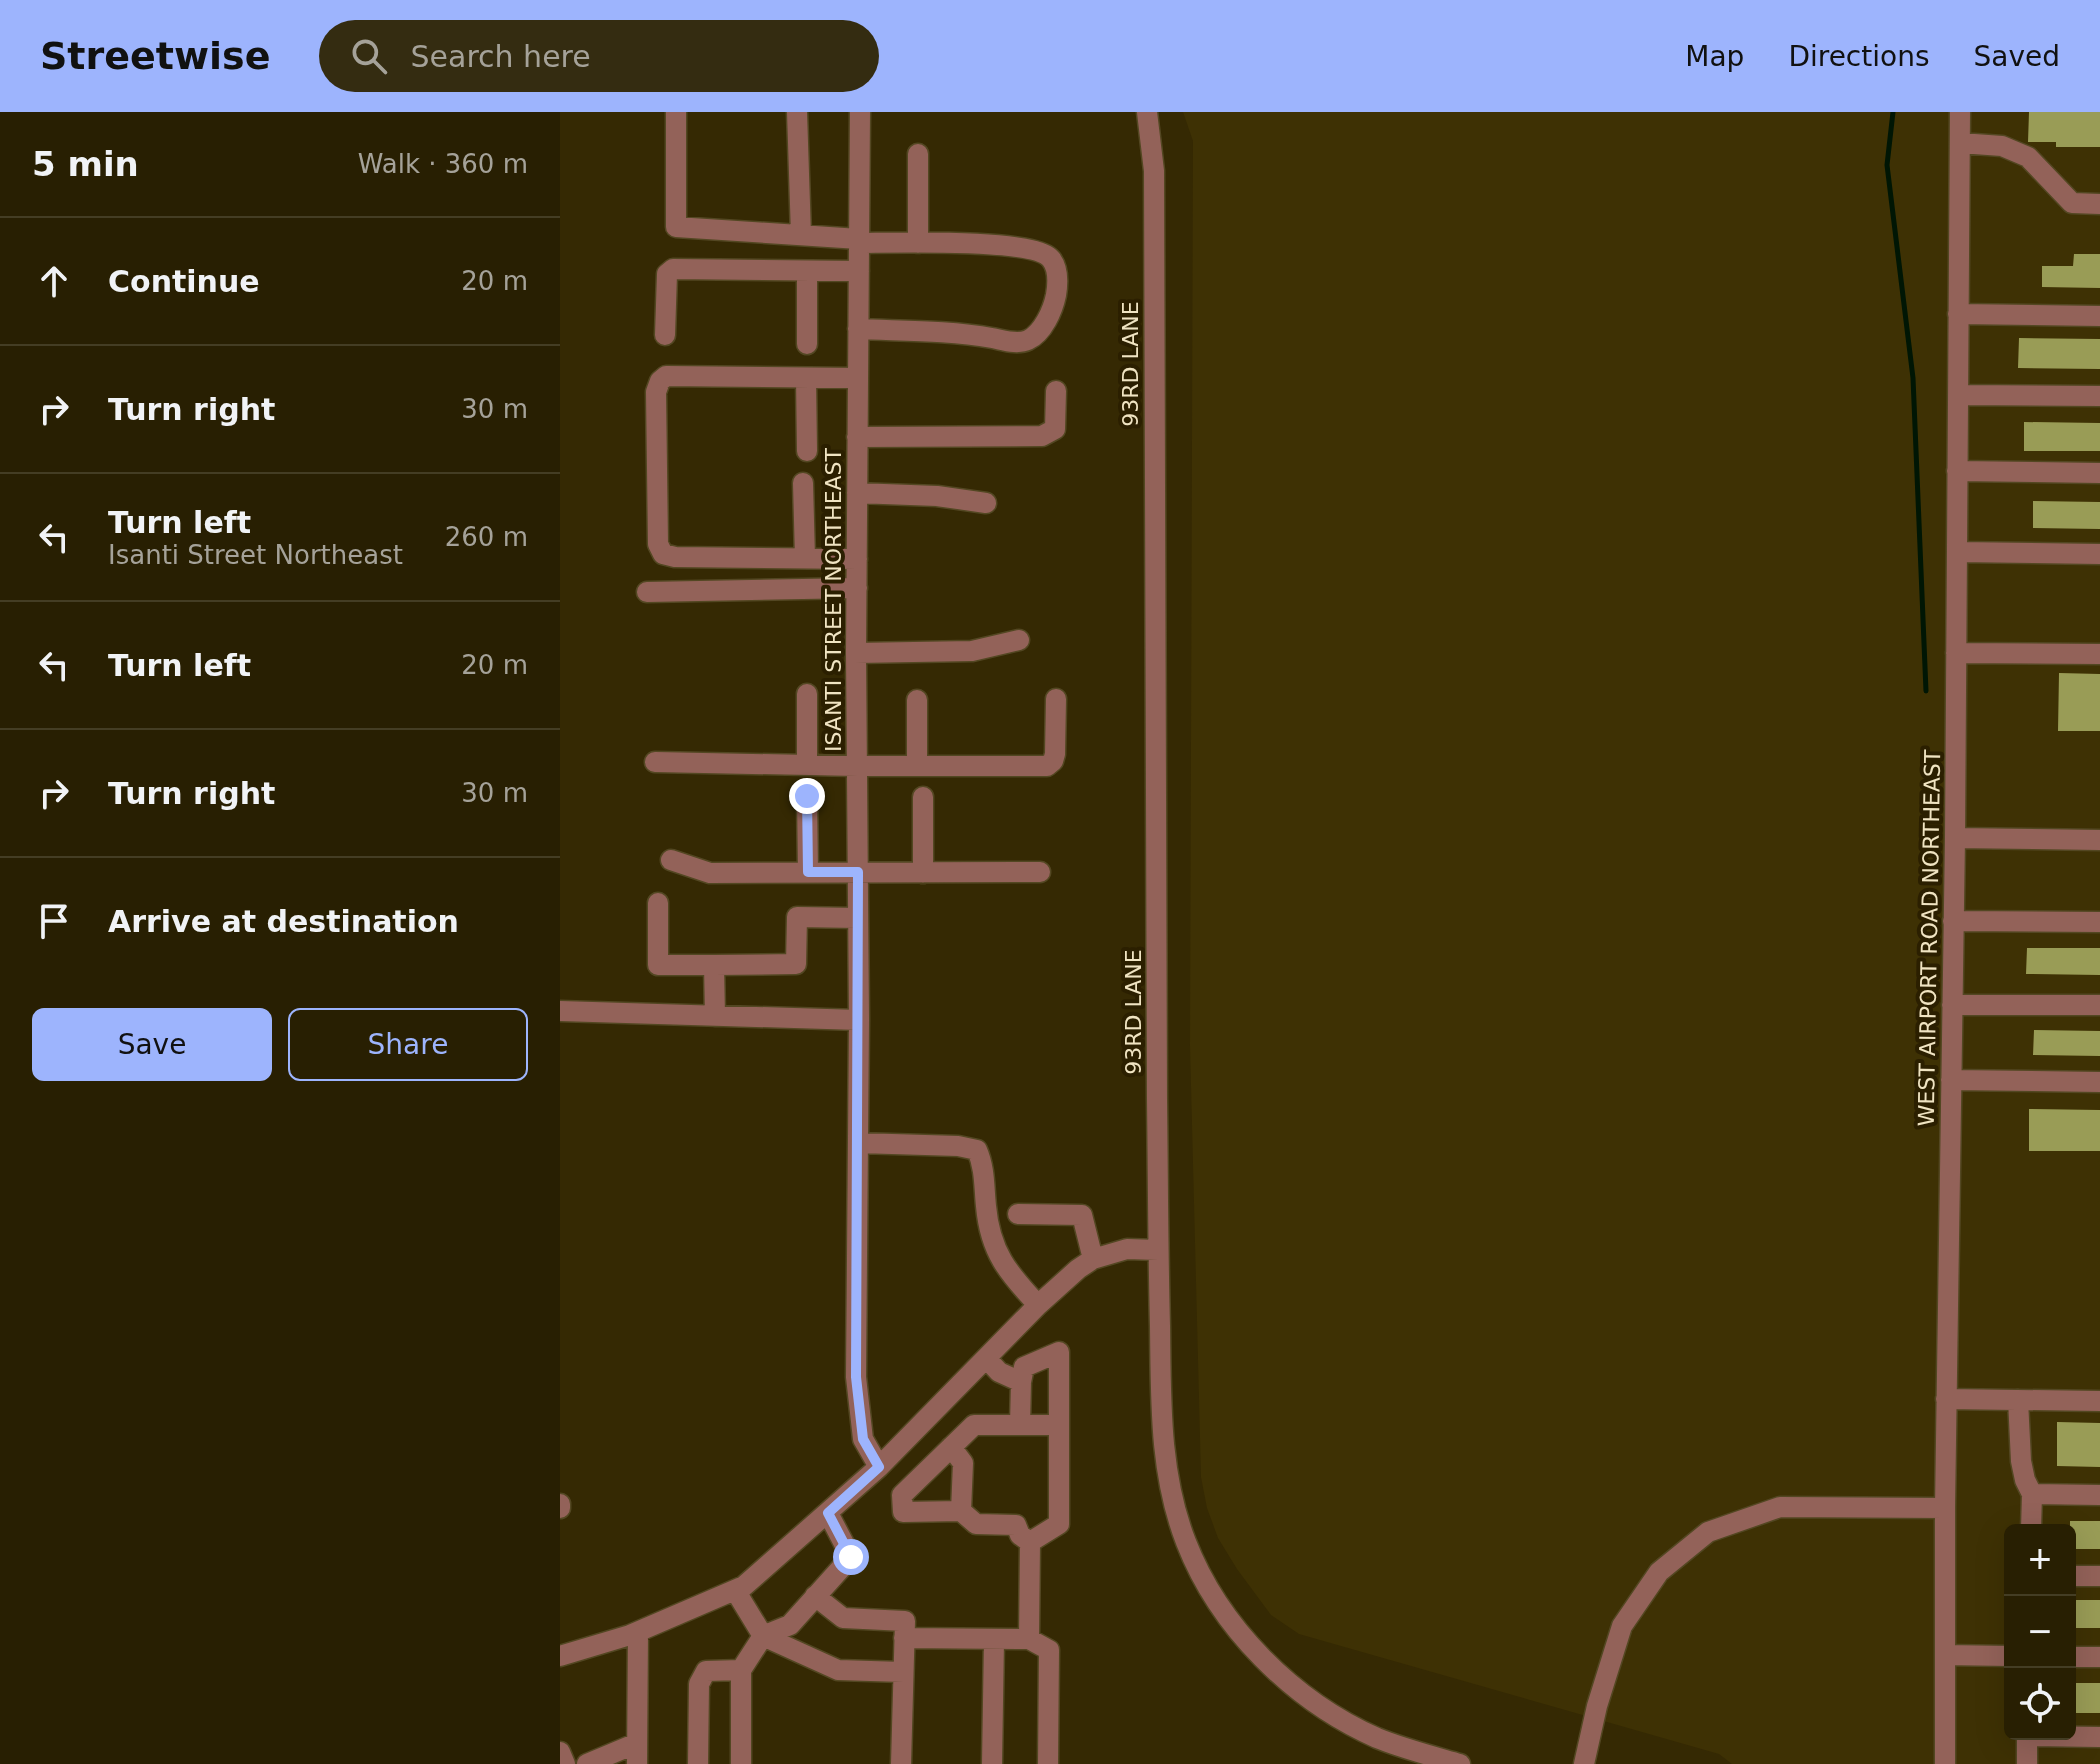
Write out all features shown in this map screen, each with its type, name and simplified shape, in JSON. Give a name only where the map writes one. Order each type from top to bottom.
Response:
[{"type":"street","points":[[676,112],[676,227],[859,241],[995,245],[1041,252],[1051,259],[1057,272],[1052,310],[1041,328],[1028,340],[1016,343],[924,331],[858,329]]},
{"type":"street","points":[[797,112],[801,235]]},
{"type":"street","name":"ISANTI STREET NORTHEAST","points":[[860,112],[856,1377],[863,1439],[879,1467]]},
{"type":"street","name":"93RD LANE","points":[[1147,112],[1154,171],[1153,608],[1158,1250],[1162,1417],[1174,1507],[1187,1544],[1211,1592],[1253,1648],[1286,1679],[1320,1706],[1375,1737],[1460,1764]]},
{"type":"street","name":"WEST AIRPORT ROAD NORTHEAST","points":[[1945,1764],[1960,112]]},
{"type":"street","points":[[1960,143],[2002,146],[2015,151],[2028,157],[2072,203],[2100,204]]},
{"type":"street","points":[[918,154],[918,243]]},
{"type":"street","points":[[665,335],[667,274],[673,269],[859,271]]},
{"type":"street","points":[[807,272],[807,344]]},
{"type":"street","points":[[1958,314],[2100,316]]},
{"type":"street","points":[[857,559],[675,557],[663,554],[658,544],[656,392],[660,381],[666,376],[858,378]]},
{"type":"street","points":[[806,378],[807,451]]},
{"type":"street","points":[[857,437],[1042,436],[1055,429],[1056,391]]},
{"type":"street","points":[[1958,395],[2100,396]]},
{"type":"street","points":[[1957,471],[2100,473]]},
{"type":"street","points":[[803,483],[805,558]]},
{"type":"street","points":[[857,493],[937,496],[986,503]]},
{"type":"street","points":[[1957,552],[2100,554]]},
{"type":"street","points":[[647,592],[857,588]]},
{"type":"street","points":[[856,653],[972,651],[1019,640]]},
{"type":"street","points":[[1956,653],[2100,654]]},
{"type":"street","points":[[807,694],[807,765]]},
{"type":"street","points":[[655,762],[1047,766],[1055,754],[1056,699]]},
{"type":"street","points":[[917,700],[917,766]]},
{"type":"street","points":[[807,796],[808,872]]},
{"type":"street","points":[[923,797],[923,873]]},
{"type":"street","points":[[1955,838],[2100,840]]},
{"type":"street","points":[[671,860],[710,873],[1040,872]]},
{"type":"street","points":[[658,903],[658,965],[796,964],[797,917],[858,918]]},
{"type":"street","points":[[1953,921],[2100,922]]},
{"type":"street","points":[[714,965],[715,1016]]},
{"type":"street","points":[[1952,1005],[2100,1005]]},
{"type":"street","points":[[560,1011],[859,1020]]},
{"type":"street","points":[[1951,1080],[2100,1082]]},
{"type":"street","points":[[859,1143],[958,1146],[977,1150],[982,1162],[986,1211],[996,1253],[1008,1273],[1038,1305]]},
{"type":"street","points":[[1018,1214],[1082,1215],[1093,1259]]},
{"type":"street","points":[[560,1656],[638,1632],[744,1586],[879,1467],[1038,1305],[1093,1259],[1127,1249],[1158,1250]]},
{"type":"street","points":[[1020,1425],[1024,1367],[1059,1352],[1059,1524],[1030,1542]]},
{"type":"street","points":[[986,1358],[999,1372],[1021,1382]]},
{"type":"street","points":[[1946,1399],[2100,1401]]},
{"type":"street","points":[[2018,1400],[2021,1461],[2032,1494],[2031,1524]]},
{"type":"street","points":[[1030,1542],[1020,1535],[1016,1525],[976,1524],[961,1511],[903,1512],[902,1495],[974,1425],[1059,1425]]},
{"type":"street","points":[[951,1447],[963,1463],[961,1511]]},
{"type":"street","points":[[2032,1494],[2100,1495]]},
{"type":"street","points":[[1584,1764],[1597,1706],[1622,1626],[1659,1572],[1708,1532],[1780,1507],[1945,1508]]},
{"type":"street","points":[[741,1764],[741,1670],[763,1636],[790,1625],[851,1557],[828,1513]]},
{"type":"street","points":[[1029,1639],[1030,1542]]},
{"type":"street","points":[[2076,1576],[2100,1576]]},
{"type":"street","points":[[735,1590],[763,1636],[838,1670],[903,1672]]},
{"type":"street","points":[[815,1596],[843,1618],[905,1621],[901,1764]]},
{"type":"street","points":[[587,1764],[637,1754],[638,1632]]},
{"type":"street","points":[[904,1638],[1029,1639],[1049,1650],[1048,1764]]},
{"type":"street","points":[[992,1764],[994,1640]]},
{"type":"street","points":[[1945,1655],[2004,1656]]},
{"type":"street","points":[[2076,1657],[2100,1657]]},
{"type":"street","points":[[698,1764],[699,1684],[706,1671],[741,1670]]},
{"type":"street","points":[[2076,1736],[2100,1737]]},
{"type":"street","points":[[2027,1740],[2027,1764]]},
{"type":"street","points":[[560,1752],[565,1764]]},
{"type":"shaded area","points":[[1183,112],[2100,112],[2100,1764],[1732,1764],[1719,1754],[1299,1634],[1271,1615],[1218,1538],[1207,1508],[1201,1477],[1190,1046],[1193,141]]},
{"type":"building","points":[[2029,112],[2100,112],[2100,147],[2056,147],[2056,142],[2028,142]]},
{"type":"building","points":[[2074,254],[2100,254],[2100,288],[2042,287],[2042,266],[2073,266]]},
{"type":"building","points":[[2019,338],[2100,339],[2100,369],[2018,368]]},
{"type":"building","points":[[2024,422],[2100,423],[2100,451],[2024,451]]},
{"type":"building","points":[[2033,501],[2100,502],[2100,529],[2033,528]]},
{"type":"building","points":[[2059,673],[2100,674],[2100,731],[2058,731]]},
{"type":"building","points":[[2027,948],[2100,948],[2100,975],[2026,974]]},
{"type":"building","points":[[2034,1030],[2100,1031],[2100,1056],[2033,1055]]},
{"type":"building","points":[[2029,1109],[2100,1110],[2100,1151],[2029,1151]]},
{"type":"building","points":[[2057,1422],[2100,1423],[2100,1467],[2057,1466]]},
{"type":"building","points":[[2070,1521],[2100,1521],[2100,1549],[2076,1549],[2076,1524],[2070,1524]]},
{"type":"building","points":[[2076,1600],[2100,1600],[2100,1628],[2076,1628]]},
{"type":"building","points":[[2076,1683],[2100,1683],[2100,1713],[2076,1713]]},
{"type":"waterway","points":[[1893,112],[1887,165],[1913,378],[1926,691]]},
{"type":"route","points":[[807,796],[808,872],[858,872],[856,1377],[863,1439],[879,1467],[828,1513],[851,1557]]}]
